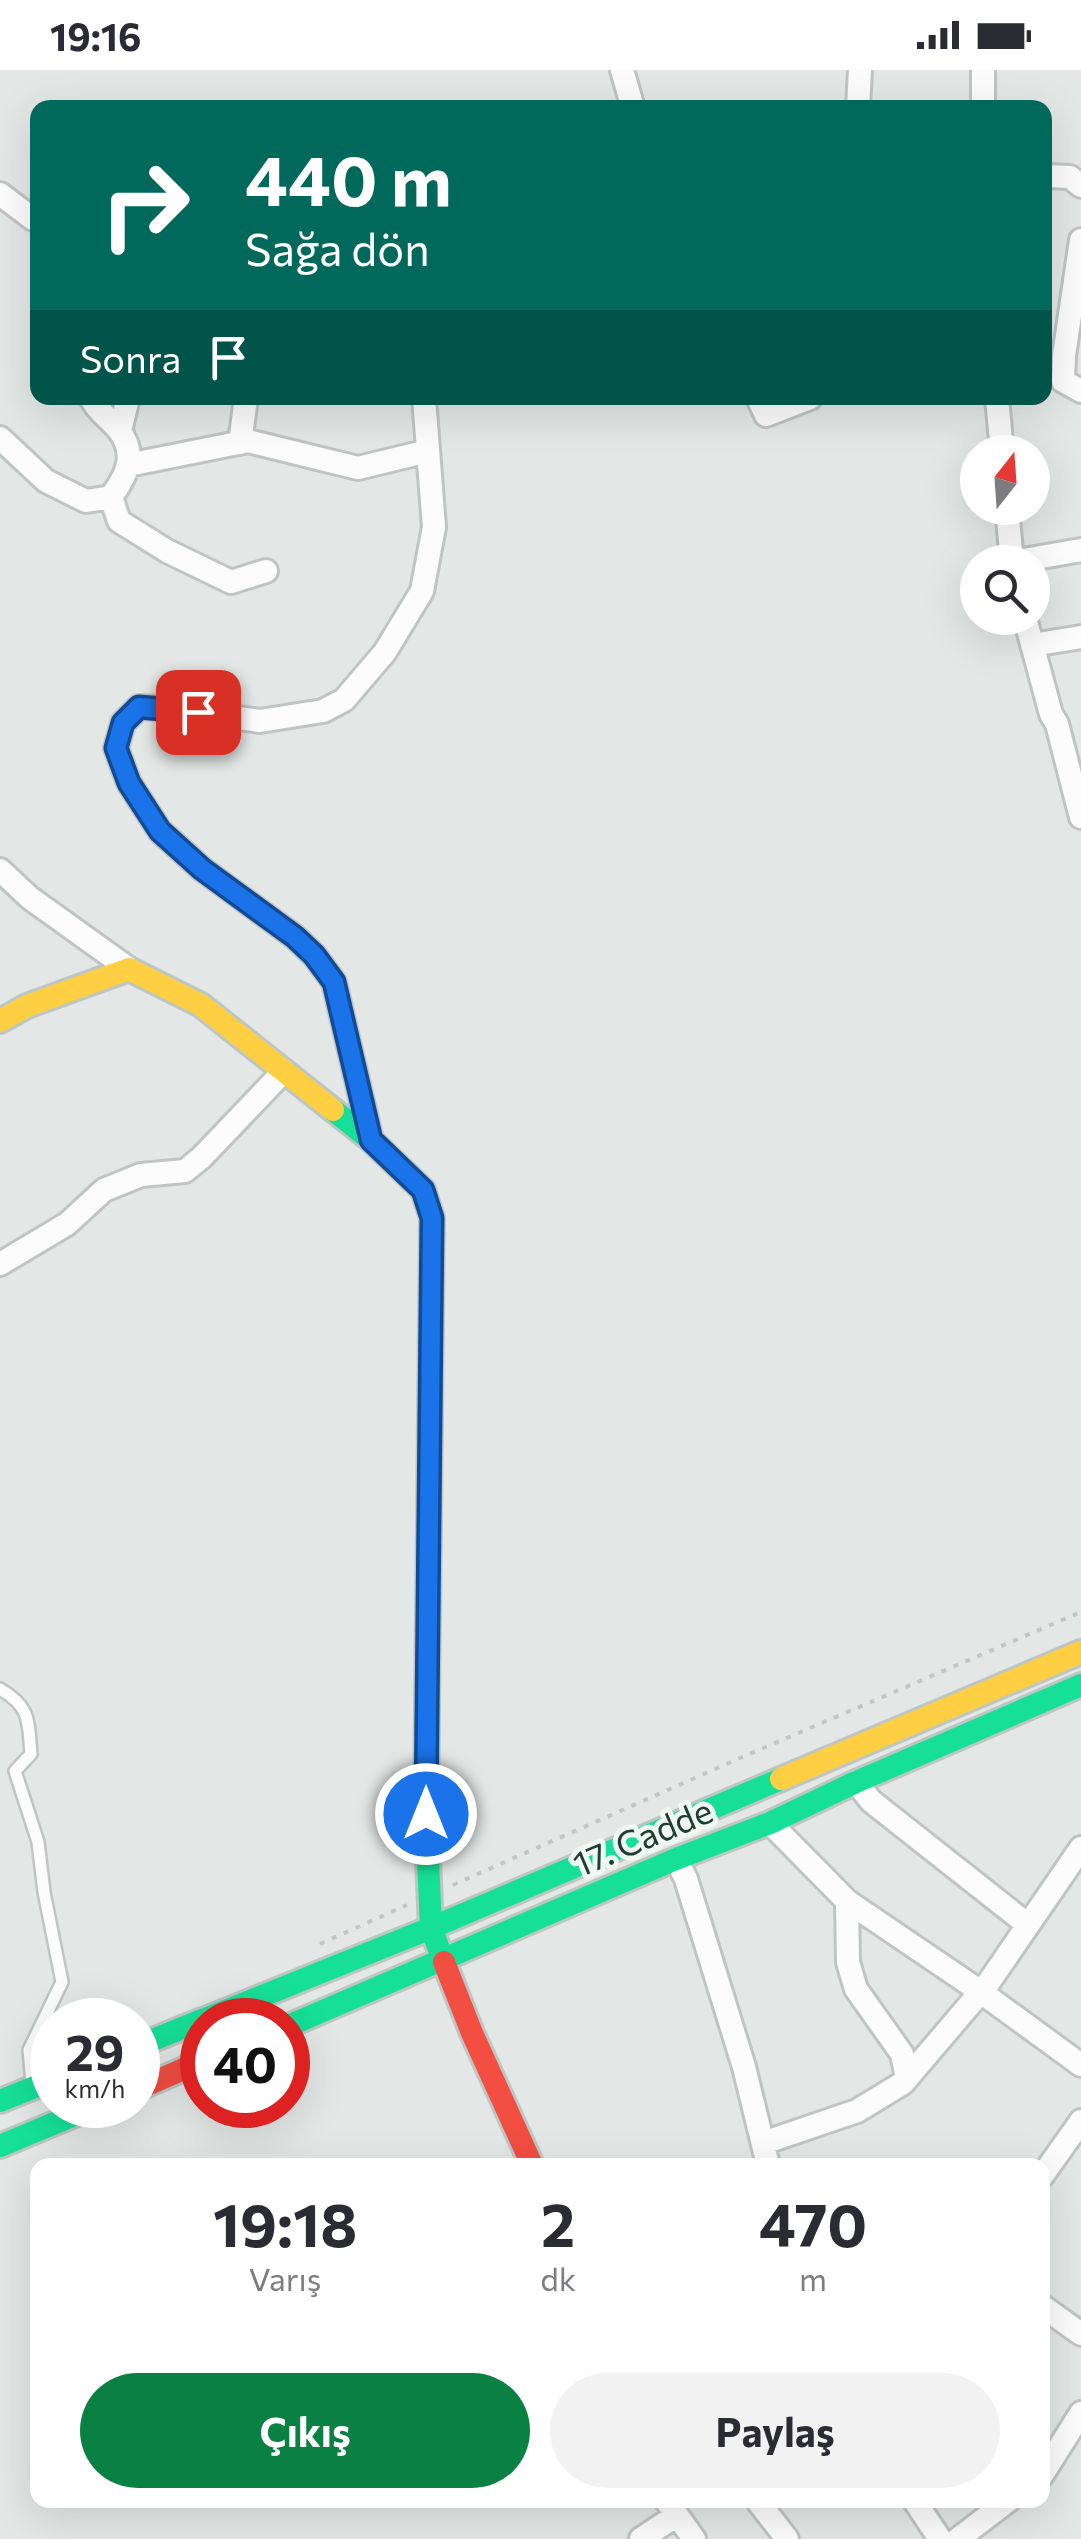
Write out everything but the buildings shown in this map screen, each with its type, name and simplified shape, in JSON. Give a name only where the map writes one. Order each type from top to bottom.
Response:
[{"type":"street","points":[[622,70],[631,100]]},
{"type":"street","points":[[858,100],[860,70]]},
{"type":"street","points":[[982,100],[984,70]]},
{"type":"street","points":[[1052,176],[1070,177],[1081,186]]},
{"type":"street","points":[[0,194],[30,217]]},
{"type":"street","points":[[1081,240],[1063,382],[1081,391]]},
{"type":"street","points":[[0,438],[46,481],[86,501],[111,497],[128,472],[128,449],[120,431],[95,405]]},
{"type":"street","points":[[120,431],[126,405]]},
{"type":"street","points":[[240,443],[245,405]]},
{"type":"street","points":[[371,1140],[334,982],[295,937],[202,869],[160,831],[129,783],[116,748],[123,723],[139,707],[260,720],[323,711],[344,700],[385,652],[422,591],[434,527],[425,405]]},
{"type":"street","points":[[762,405],[766,414],[791,405]]},
{"type":"street","points":[[998,405],[1000,435]]},
{"type":"street","points":[[128,465],[248,441],[358,468],[428,451]]},
{"type":"street","points":[[111,497],[118,521],[231,582],[266,571]]},
{"type":"street","points":[[1009,525],[1012,562],[1081,550]]},
{"type":"street","points":[[1029,635],[1081,817]]},
{"type":"street","points":[[1032,645],[1081,636]]},
{"type":"street","points":[[1057,724],[1081,719]]},
{"type":"street","points":[[0,870],[30,898],[129,968],[200,1005],[371,1140],[423,1190],[432,1218],[426,1814],[431,1928],[472,2033],[529,2158]]},
{"type":"street","points":[[0,1021],[26,1006],[129,968]]},
{"type":"street","points":[[4,1254],[67,1224],[104,1190],[142,1175],[185,1171],[284,1071]]},
{"type":"street","name":"17. Cadde","points":[[258,1998],[1081,1652]]},
{"type":"street","name":"17. Cadde","points":[[310,2017],[676,1859],[770,1823],[1081,1684]]},
{"type":"street","points":[[856,1782],[872,1801],[1028,1925]]},
{"type":"street","points":[[770,1823],[847,1902],[1081,2064]]},
{"type":"street","points":[[676,1859],[686,1879],[738,2048],[765,2154],[857,2111],[907,2078],[981,1992],[1081,1848]]},
{"type":"street","points":[[847,1902],[848,1962],[856,1989],[902,2054],[907,2078]]},
{"type":"street","points":[[0,2102],[30,2089]]},
{"type":"street","points":[[1050,2165],[1081,2121]]},
{"type":"street","points":[[0,2146],[43,2128]]},
{"type":"street","points":[[1050,2318],[1081,2334]]},
{"type":"street","points":[[1050,2462],[1081,2413]]},
{"type":"street","points":[[640,2539],[671,2508],[694,2539]]},
{"type":"street","points":[[763,2508],[787,2539]]},
{"type":"street","points":[[919,2508],[940,2539]]},
{"type":"street","points":[[958,2539],[999,2508]]},
{"type":"lane","points":[[0,1689],[17,1699],[28,1720],[31,1754],[16,1770],[38,1842],[62,1982],[54,1998]]},
{"type":"path","points":[[322,1943],[1081,1612]]},
{"type":"traffic: fast","points":[[333,1110],[423,1190],[432,1218],[426,1814],[431,1928],[444,1962]]},
{"type":"traffic: fast","points":[[310,2017],[676,1859],[770,1823],[1081,1685]]},
{"type":"traffic: fast","points":[[258,1998],[781,1779]]},
{"type":"traffic: fast","points":[[160,2037],[180,2029]]},
{"type":"traffic: fast","points":[[0,2101],[30,2089]]},
{"type":"traffic: fast","points":[[0,2146],[43,2128]]},
{"type":"traffic: slow","points":[[0,1021],[27,1006],[129,969],[201,1005],[333,1110]]},
{"type":"traffic: slow","points":[[781,1779],[1081,1652]]},
{"type":"traffic: jam","points":[[444,1962],[529,2158]]},
{"type":"traffic: jam","points":[[160,2079],[180,2071]]},
{"type":"route","points":[[198,712],[139,707],[123,723],[116,748],[129,783],[160,831],[202,869],[295,937],[334,982],[371,1140],[423,1190],[432,1218],[426,1814]]}]
